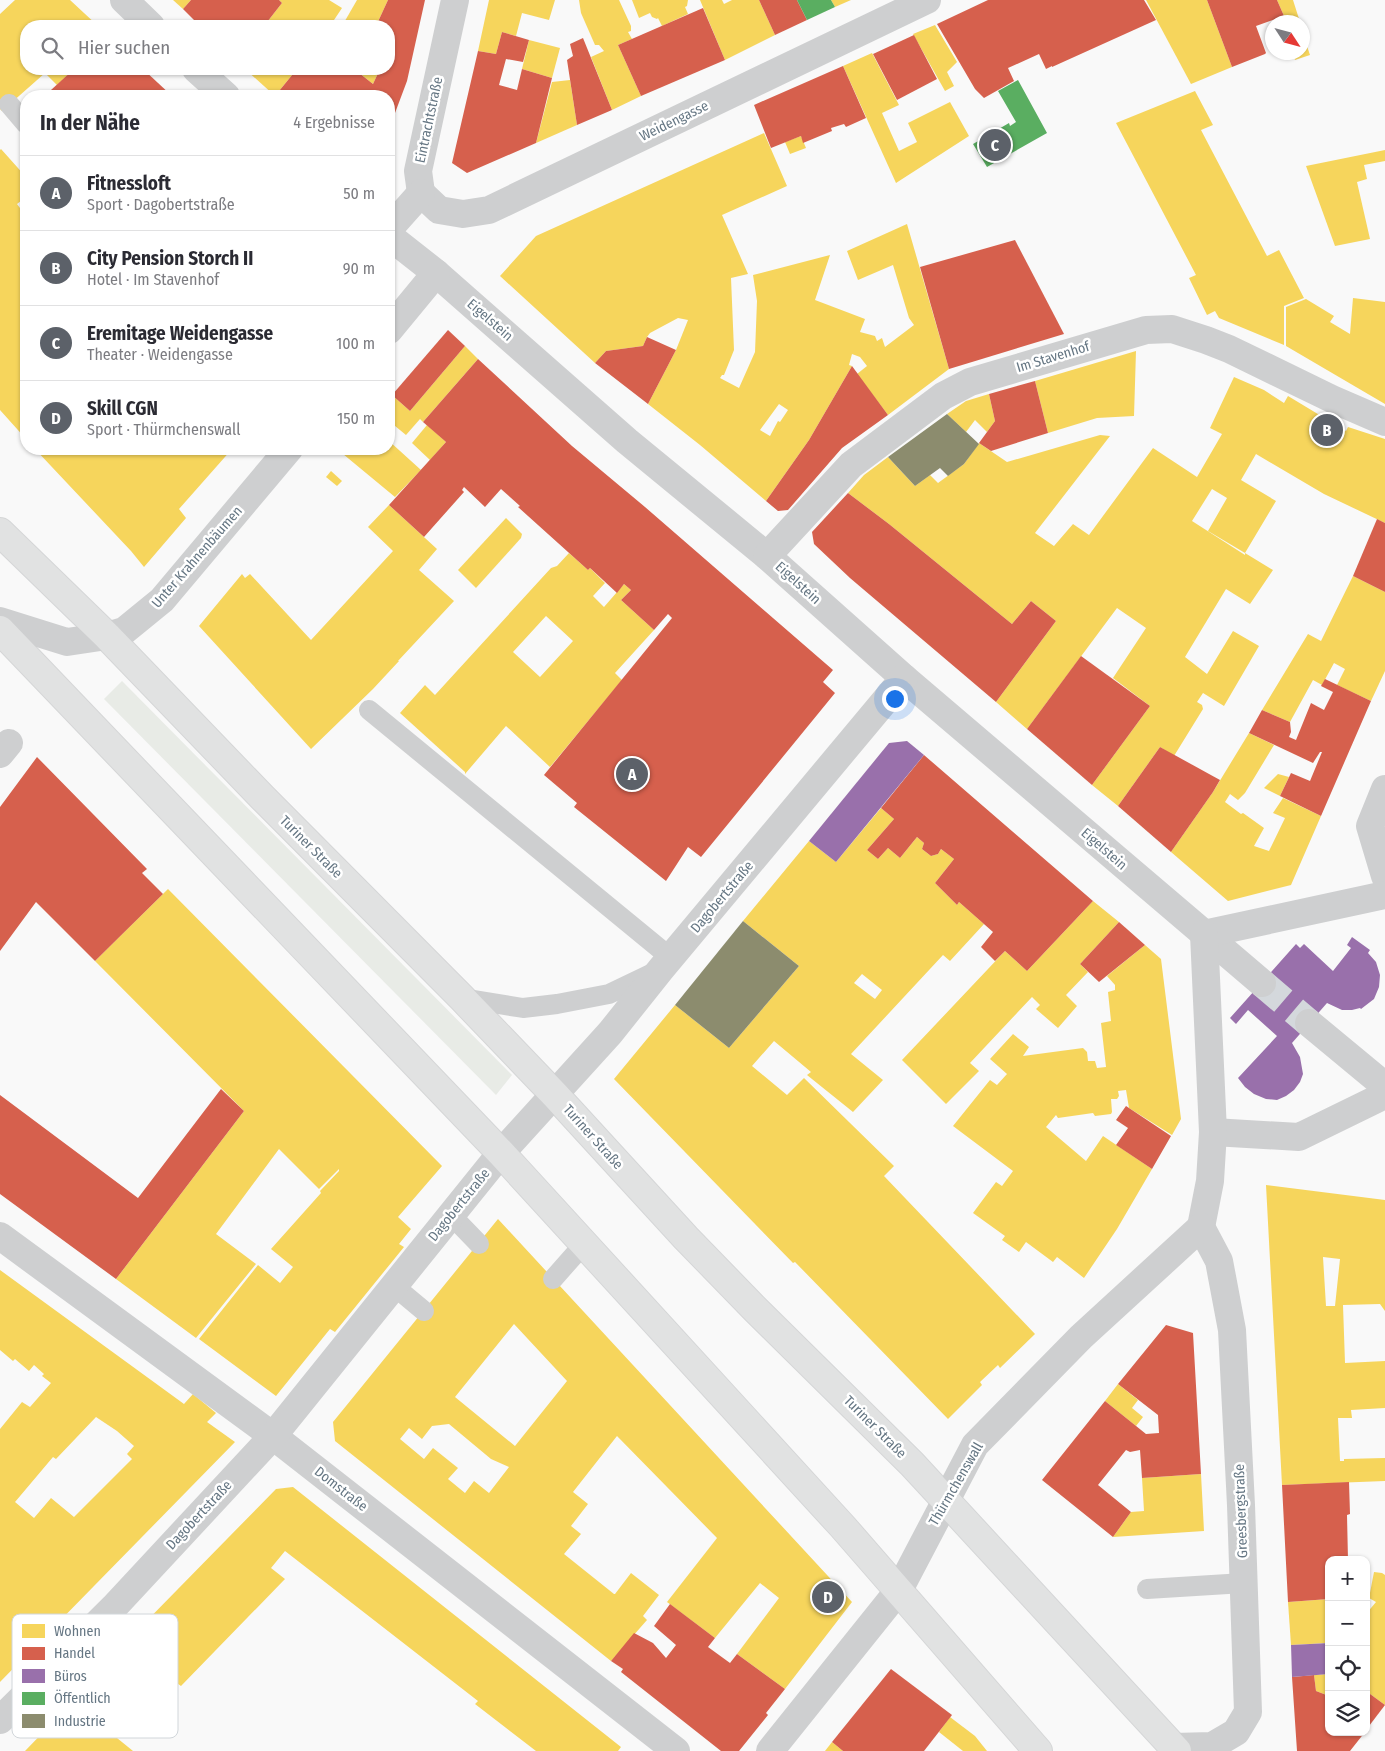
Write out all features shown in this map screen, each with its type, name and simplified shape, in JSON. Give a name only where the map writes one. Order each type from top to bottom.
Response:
[{"type":"main road","name":"Turiner Straße","points":[[0,532],[107,636],[262,798],[462,998],[555,1095],[686,1238],[912,1464],[1175,1749]]},
{"type":"main road","points":[[0,630],[501,1153],[899,1590],[1038,1751]]},
{"type":"street","points":[[124,0],[145,20]]},
{"type":"street","name":"Eintrachtstraße","points":[[421,193],[418,171],[455,0]]},
{"type":"street","name":"Weidengasse","points":[[421,193],[438,210],[464,214],[489,210],[927,0]]},
{"type":"street","points":[[203,75],[219,90]]},
{"type":"street","points":[[395,221],[421,193]]},
{"type":"street","name":"Eigelstein","points":[[395,241],[436,273],[627,441],[767,556],[904,678],[1262,983]]},
{"type":"street","points":[[395,323],[436,273]]},
{"type":"street","name":"Im Stavenhof","points":[[767,556],[851,465],[950,392],[970,382],[1146,330],[1172,329],[1214,343],[1385,422]]},
{"type":"street","name":"Unter Krahnenbäumen","points":[[0,621],[67,642],[107,636],[124,631],[162,600],[284,455]]},
{"type":"street","name":"Dagobertstraße","points":[[106,1614],[273,1436],[501,1153],[610,1033],[904,678]]},
{"type":"street","points":[[1385,789],[1370,826],[1385,876]]},
{"type":"street","points":[[1201,1227],[1210,1182],[1213,1132],[1204,934],[1385,894]]},
{"type":"street","points":[[1309,1023],[1385,1086]]},
{"type":"street","points":[[1213,1132],[1299,1137],[1385,1095]]},
{"type":"street","name":"Thürmchenswall","points":[[770,1751],[899,1590],[975,1445],[1081,1337],[1201,1227]]},
{"type":"street","name":"Greesbergstraße","points":[[1175,1749],[1212,1746],[1236,1732],[1248,1712],[1232,1330],[1219,1260],[1201,1227]]},
{"type":"street","name":"Domstraße","points":[[0,1236],[273,1436],[676,1751]]},
{"type":"street","name":"Dagobertstraße","points":[[0,1720],[12,1708]]},
{"type":"lane","points":[[9,104],[20,117]]},
{"type":"lane","points":[[369,710],[666,964],[609,994],[557,1004],[523,1008],[462,998]]},
{"type":"lane","points":[[451,1215],[479,1244]]},
{"type":"lane","points":[[553,1279],[584,1244]]},
{"type":"lane","points":[[394,1286],[424,1311]]},
{"type":"lane","points":[[1147,1589],[1244,1584]]},
{"type":"shaded area","points":[[122,681],[512,1075],[496,1095],[104,699]]},
{"type":"building: Wohnen","points":[[15,0],[70,0],[92,20],[20,20],[20,75],[43,75],[26,90],[20,90],[20,95],[2,111],[0,109],[0,14]]},
{"type":"building: Wohnen","points":[[173,0],[191,0],[183,9]]},
{"type":"building: Wohnen","points":[[279,0],[329,0],[342,8],[334,20],[269,20],[282,3]]},
{"type":"building: Wohnen","points":[[357,0],[388,0],[379,20],[345,20]]},
{"type":"building: Wohnen","points":[[489,0],[555,0],[549,20],[522,13],[516,36],[502,32],[496,54],[478,51]]},
{"type":"building: Wohnen","points":[[579,0],[619,0],[631,26],[631,31],[628,32],[632,39],[618,45],[641,96],[612,110],[591,57],[604,51],[599,45],[595,45],[581,13]]},
{"type":"building: Wohnen","points":[[632,0],[688,0],[685,7],[688,14],[662,26],[658,18],[652,17],[650,13],[639,18]]},
{"type":"building: Wohnen","points":[[700,0],[722,0],[724,4],[732,0],[759,0],[775,35],[725,60]]},
{"type":"building: Wohnen","points":[[831,0],[851,0],[835,7]]},
{"type":"building: Wohnen","points":[[1146,0],[1207,0],[1232,67],[1191,84]]},
{"type":"building: Wohnen","points":[[1277,0],[1293,0],[1298,15],[1284,15]]},
{"type":"building: Wohnen","points":[[935,25],[957,62],[947,72],[954,86],[945,91],[913,34]]},
{"type":"building: Wohnen","points":[[529,40],[560,48],[552,78],[522,69]]},
{"type":"building: Wohnen","points":[[872,53],[899,105],[882,113],[899,151],[917,142],[908,123],[950,102],[969,136],[896,183],[843,66]]},
{"type":"building: Wohnen","points":[[47,75],[68,75],[57,85]]},
{"type":"building: Wohnen","points":[[252,75],[292,75],[280,90],[268,90]]},
{"type":"building: Wohnen","points":[[362,75],[377,75],[373,84]]},
{"type":"building: Wohnen","points":[[570,80],[577,125],[536,143],[552,82]]},
{"type":"building: Wohnen","points":[[1195,91],[1213,125],[1201,130],[1267,256],[1279,250],[1304,298],[1284,306],[1284,345],[1219,318],[1215,311],[1207,315],[1189,278],[1196,275],[1116,123]]},
{"type":"building: Wohnen","points":[[764,133],[787,186],[722,215],[748,274],[731,278],[734,350],[724,375],[720,378],[739,388],[755,352],[757,301],[753,275],[830,255],[815,300],[865,319],[860,332],[875,336],[877,341],[882,338],[885,347],[914,325],[909,318],[893,265],[858,280],[847,251],[907,224],[949,369],[888,415],[857,374],[867,366],[860,357],[852,354],[849,365],[852,366],[809,440],[766,501],[648,404],[676,350],[688,320],[678,318],[650,333],[643,346],[606,351],[595,363],[500,276],[536,236]],"holes":[[[779,404],[788,410],[780,422],[778,421],[770,436],[760,430]]]},
{"type":"building: Wohnen","points":[[801,136],[806,148],[790,154],[785,142]]},
{"type":"building: Wohnen","points":[[0,150],[20,170],[20,202],[17,204],[20,208],[20,432],[0,410]]},
{"type":"building: Wohnen","points":[[1385,150],[1385,161],[1364,165],[1367,179],[1357,182],[1370,239],[1335,246],[1306,166]]},
{"type":"building: Wohnen","points":[[1353,298],[1385,302],[1385,404],[1286,346],[1286,307],[1306,299],[1334,316],[1330,322],[1350,334]]},
{"type":"building: Wohnen","points":[[465,346],[478,359],[423,422],[420,419],[406,435],[395,426],[395,398],[410,411]]},
{"type":"building: Wohnen","points":[[1136,351],[1134,416],[1097,418],[1048,433],[1035,381]]},
{"type":"building: Wohnen","points":[[1234,377],[1264,390],[1284,403],[1288,396],[1346,431],[1348,427],[1385,439],[1385,523],[1324,494],[1256,454],[1241,480],[1276,501],[1245,553],[1273,570],[1250,604],[1226,589],[1185,657],[1207,674],[1233,631],[1259,646],[1224,706],[1203,693],[1197,702],[1202,705],[1203,709],[1174,756],[1160,747],[1118,806],[1092,785],[1150,706],[1113,678],[1146,628],[1117,608],[1027,729],[996,702],[1056,621],[1031,601],[1012,624],[848,493],[864,475],[888,457],[915,486],[930,475],[938,483],[964,464],[979,443],[1007,462],[1100,435],[1110,436],[1035,533],[1054,546],[1073,524],[1089,535],[1153,448],[1197,477],[1222,434],[1210,428]],"holes":[[[1212,489],[1227,498],[1208,531],[1245,553],[1245,555],[1192,521]]]},
{"type":"building: Wohnen","points":[[989,394],[995,421],[987,432],[975,420],[966,432],[947,414],[966,401]]},
{"type":"building: Wohnen","points":[[427,425],[446,442],[430,460],[412,443]]},
{"type":"building: Wohnen","points":[[395,446],[421,470],[395,497],[344,455],[395,455]]},
{"type":"building: Wohnen","points":[[41,455],[227,455],[179,509],[186,518],[144,567]]},
{"type":"building: Wohnen","points":[[331,471],[342,481],[337,486],[326,477]]},
{"type":"building: Wohnen","points":[[389,505],[437,549],[419,570],[454,601],[373,689],[311,749],[199,626],[242,574],[245,578],[250,574],[311,640],[393,551],[368,527]]},
{"type":"building: Wohnen","points":[[506,518],[522,534],[521,538],[476,588],[458,570]]},
{"type":"building: Wohnen","points":[[569,553],[588,570],[590,568],[605,583],[593,596],[604,607],[624,584],[631,590],[621,600],[654,630],[615,673],[622,680],[550,767],[506,726],[465,774],[400,713],[425,685],[435,695],[551,568],[557,566]],"holes":[[[546,616],[573,641],[540,677],[513,652]]]},
{"type":"building: Wohnen","points":[[1353,576],[1385,592],[1385,671],[1371,701],[1337,685],[1345,669],[1334,663],[1322,685],[1313,680],[1290,722],[1262,710],[1308,634],[1321,641]]},
{"type":"building: Wohnen","points":[[1249,733],[1274,745],[1245,793],[1238,800],[1230,794],[1225,802],[1264,828],[1254,846],[1269,851],[1285,818],[1273,813],[1283,798],[1321,816],[1291,885],[1228,901],[1171,852],[1213,792]]},
{"type":"building: Wohnen","points":[[1278,774],[1289,777],[1280,796],[1264,788]]},
{"type":"building: Wohnen","points":[[881,808],[894,819],[867,850],[878,859],[888,848],[900,858],[917,837],[924,843],[922,849],[931,856],[938,854],[941,849],[954,859],[935,883],[957,905],[959,902],[984,924],[950,961],[943,955],[851,1054],[883,1080],[853,1112],[807,1075],[811,1072],[774,1041],[752,1066],[787,1095],[804,1078],[894,1166],[884,1176],[1035,1334],[1000,1368],[998,1365],[980,1382],[982,1385],[948,1419],[614,1079],[675,1005],[729,1048],[799,966],[743,921],[809,841],[836,862]],"holes":[[[862,974],[882,990],[875,999],[854,983]]]},
{"type":"building: Wohnen","points":[[168,889],[442,1166],[398,1217],[411,1229],[399,1244],[404,1247],[335,1332],[330,1329],[276,1396],[199,1339],[258,1265],[280,1283],[293,1267],[271,1249],[321,1193],[320,1191],[339,1169],[319,1189],[279,1149],[216,1234],[256,1264],[196,1338],[116,1279],[244,1111],[95,961]]},
{"type":"building: Wohnen","points":[[1093,901],[1119,922],[1080,964],[1088,972],[1066,995],[1077,1006],[1058,1028],[1036,1009],[1040,1005],[1032,997],[970,1063],[979,1071],[946,1104],[902,1060],[1005,951],[1027,971]]},
{"type":"building: Wohnen","points":[[1145,945],[1161,959],[1181,1119],[1172,1135],[1129,1108],[1126,1090],[1118,1091],[1119,1096],[1117,1099],[1111,1099],[1111,1114],[1095,1116],[1093,1113],[1058,1118],[1056,1115],[1046,1127],[1086,1161],[1103,1136],[1152,1169],[1117,1229],[1084,1278],[1057,1257],[1053,1262],[1026,1242],[1019,1252],[1002,1240],[1005,1236],[973,1213],[996,1182],[1002,1186],[1013,1171],[953,1126],[990,1080],[997,1085],[1007,1074],[990,1059],[1013,1034],[1029,1047],[1023,1056],[1083,1048],[1087,1052],[1088,1061],[1095,1061],[1097,1068],[1106,1067],[1101,1023],[1111,1021],[1108,992],[1115,990],[1115,985],[1107,976]]},
{"type":"building: Wohnen","points":[[1266,1185],[1385,1200],[1385,1311],[1380,1304],[1343,1305],[1345,1363],[1385,1361],[1385,1408],[1351,1410],[1352,1418],[1338,1418],[1340,1461],[1344,1461],[1344,1459],[1385,1458],[1385,1481],[1282,1485]],"holes":[[[1323,1257],[1340,1259],[1335,1306],[1326,1306]]]},
{"type":"building: Wohnen","points":[[498,1219],[852,1602],[785,1689],[737,1654],[779,1598],[760,1583],[715,1638],[667,1602],[717,1538],[617,1436],[573,1492],[588,1504],[571,1526],[581,1534],[564,1554],[614,1594],[631,1573],[659,1595],[643,1616],[647,1620],[611,1661],[335,1441],[333,1422]],"holes":[[[514,1324],[567,1381],[515,1446],[455,1397]],[[449,1424],[491,1459],[509,1467],[489,1493],[474,1481],[465,1493],[448,1479],[458,1468],[433,1448],[424,1459],[400,1439],[409,1428],[422,1439],[432,1426]]]},
{"type":"building: Wohnen","points":[[0,1270],[184,1404],[193,1394],[216,1413],[207,1422],[235,1442],[67,1614],[12,1614],[12,1670],[0,1682],[0,1429],[22,1402],[30,1407],[51,1383],[42,1376],[44,1374],[34,1365],[29,1371],[15,1359],[13,1361],[0,1350]],"holes":[[[96,1417],[117,1431],[134,1446],[127,1454],[132,1459],[74,1517],[51,1498],[34,1518],[15,1502],[53,1457],[56,1459]]]},
{"type":"building: Wohnen","points":[[1118,1384],[1138,1400],[1132,1408],[1143,1417],[1136,1426],[1105,1401]]},
{"type":"building: Wohnen","points":[[1201,1474],[1204,1531],[1113,1537],[1131,1512],[1144,1511],[1142,1478]]},
{"type":"building: Wohnen","points":[[293,1487],[621,1747],[618,1751],[536,1751],[475,1704],[478,1701],[285,1551],[271,1568],[285,1579],[181,1686],[178,1684],[178,1614],[153,1614],[276,1489]]},
{"type":"building: Wohnen","points":[[1374,1572],[1385,1575],[1385,1705],[1370,1694],[1370,1609],[1376,1602],[1370,1599]]},
{"type":"building: Wohnen","points":[[1325,1599],[1325,1643],[1291,1645],[1288,1602]]},
{"type":"building: Wohnen","points":[[1325,1674],[1325,1694],[1316,1691],[1314,1675]]},
{"type":"building: Wohnen","points":[[950,1717],[975,1736],[987,1751],[963,1751],[939,1732]]},
{"type":"building: Wohnen","points":[[38,1738],[117,1738],[133,1751],[25,1751]]},
{"type":"building: Wohnen","points":[[832,1742],[843,1751],[825,1751]]},
{"type":"building: Handel","points":[[191,0],[279,0],[282,3],[269,20],[194,20],[183,9]]},
{"type":"building: Handel","points":[[388,0],[425,0],[407,81],[395,113],[395,90],[280,90],[292,75],[362,75],[373,84],[377,75],[395,75],[395,20],[379,20]]},
{"type":"building: Handel","points":[[759,0],[797,0],[807,20],[775,35]]},
{"type":"building: Handel","points":[[988,0],[1144,0],[1156,20],[1046,69],[1039,54],[1008,68],[1014,81],[984,98],[975,89],[937,24]]},
{"type":"building: Handel","points":[[1207,0],[1277,0],[1284,15],[1265,15],[1265,23],[1256,26],[1265,54],[1232,67]]},
{"type":"building: Handel","points":[[703,8],[725,60],[641,96],[618,45]]},
{"type":"building: Handel","points":[[502,32],[529,40],[523,62],[506,59],[499,85],[517,90],[522,69],[552,78],[536,143],[467,173],[452,163],[478,51],[496,54]]},
{"type":"building: Handel","points":[[914,35],[937,79],[897,100],[873,54]]},
{"type":"building: Handel","points":[[583,38],[612,110],[577,125],[567,60],[573,56],[570,44]]},
{"type":"building: Handel","points":[[843,66],[866,118],[846,127],[844,124],[831,128],[832,131],[803,143],[801,136],[771,148],[754,105]]},
{"type":"building: Handel","points":[[67,75],[149,75],[166,90],[51,90]]},
{"type":"building: Handel","points":[[1015,240],[1064,334],[949,369],[920,267]]},
{"type":"building: Handel","points":[[448,330],[465,346],[410,411],[395,398],[395,392]]},
{"type":"building: Handel","points":[[647,337],[676,350],[648,404],[595,363],[606,351],[643,346]]},
{"type":"building: Handel","points":[[478,359],[572,446],[833,670],[823,682],[835,693],[701,857],[688,847],[666,881],[574,807],[577,803],[544,775],[672,618],[668,614],[654,630],[621,600],[631,590],[624,584],[617,593],[590,568],[588,570],[518,507],[520,506],[501,489],[485,507],[464,487],[462,490],[464,492],[424,537],[389,505],[446,442],[423,422]]},
{"type":"building: Handel","points":[[852,366],[888,415],[842,448],[788,510],[778,511],[766,501],[809,440]]},
{"type":"building: Handel","points":[[1035,381],[1048,433],[991,451],[979,443],[995,421],[989,394]]},
{"type":"building: Handel","points":[[848,493],[1012,624],[1031,601],[1056,621],[996,702],[850,578],[814,544],[812,532]]},
{"type":"building: Handel","points":[[1377,519],[1385,523],[1385,592],[1353,576]]},
{"type":"building: Handel","points":[[1081,656],[1150,706],[1092,785],[1027,729]]},
{"type":"building: Handel","points":[[1325,679],[1371,701],[1321,816],[1280,796],[1291,773],[1310,781],[1322,752],[1320,752],[1313,763],[1249,733],[1262,710],[1290,722],[1291,732],[1289,737],[1296,740],[1311,703],[1324,710],[1333,692],[1321,686]]},
{"type":"building: Handel","points":[[1160,747],[1220,780],[1171,852],[1118,806]]},
{"type":"building: Handel","points":[[924,755],[1093,901],[1027,971],[1005,951],[995,961],[981,947],[993,932],[959,902],[957,905],[935,883],[954,859],[941,849],[938,854],[931,856],[922,849],[924,843],[917,837],[900,858],[888,848],[878,859],[867,850],[894,819],[881,808]]},
{"type":"building: Handel","points":[[37,757],[147,869],[142,873],[163,894],[95,961],[36,902],[0,951],[0,807]]},
{"type":"building: Handel","points":[[1119,922],[1145,945],[1099,982],[1080,964]]},
{"type":"building: Handel","points":[[221,1089],[244,1111],[116,1279],[0,1194],[0,1095],[138,1198]]},
{"type":"building: Handel","points":[[1126,1106],[1171,1136],[1152,1169],[1116,1145],[1128,1128],[1116,1120]]},
{"type":"building: Handel","points":[[1166,1325],[1193,1333],[1201,1474],[1142,1478],[1140,1450],[1130,1452],[1126,1450],[1098,1485],[1131,1512],[1113,1537],[1042,1480],[1105,1401],[1146,1434],[1159,1433],[1158,1415],[1118,1384]]},
{"type":"building: Handel","points":[[1349,1482],[1350,1514],[1347,1515],[1348,1556],[1325,1556],[1325,1599],[1288,1602],[1282,1485]]},
{"type":"building: Handel","points":[[670,1604],[715,1638],[708,1647],[730,1663],[737,1654],[785,1689],[766,1713],[768,1715],[739,1751],[721,1751],[621,1672],[623,1669],[611,1661],[634,1633],[653,1643],[666,1658],[676,1645],[654,1626]]},
{"type":"building: Handel","points":[[891,1669],[952,1715],[924,1751],[843,1751],[832,1742]]},
{"type":"building: Handel","points":[[1314,1675],[1316,1691],[1325,1694],[1325,1736],[1362,1736],[1350,1751],[1297,1751],[1292,1677]]},
{"type":"building: Handel","points":[[1370,1694],[1385,1705],[1370,1725]]},
{"type":"building: Büros","points":[[907,741],[924,755],[836,862],[809,841],[889,743]]},
{"type":"building: Büros","points":[[1352,937],[1370,950],[1368,953],[1376,962],[1380,975],[1379,987],[1374,999],[1361,1009],[1352,1010],[1342,1010],[1327,1003],[1292,1043],[1300,1057],[1303,1074],[1294,1090],[1277,1100],[1266,1099],[1254,1094],[1238,1078],[1277,1036],[1248,1010],[1236,1024],[1230,1018],[1296,944],[1300,948],[1304,944],[1333,971],[1351,948],[1347,945]]},
{"type":"building: Büros","points":[[1325,1643],[1325,1674],[1292,1677],[1291,1645]]},
{"type":"building: Öffentlich","points":[[797,0],[831,0],[835,7],[807,20]]},
{"type":"building: Öffentlich","points":[[1018,80],[1047,133],[987,167],[973,144],[1009,123],[1010,126],[1016,122],[998,91]]},
{"type":"building: Industrie","points":[[947,414],[979,444],[964,464],[948,476],[940,468],[915,486],[888,457]]},
{"type":"building: Industrie","points":[[743,921],[799,966],[729,1048],[675,1005]]},
{"type":"tunnel","points":[[1262,983],[1309,1023]]},
{"type":"place","name":"Eremitage Weidengasse","points":[[995,145]]},
{"type":"place","name":"City Pension Storch II","points":[[1327,430]]},
{"type":"place","name":"Fitnessloft","points":[[632,774]]},
{"type":"place","name":"Skill CGN","points":[[828,1597]]}]
